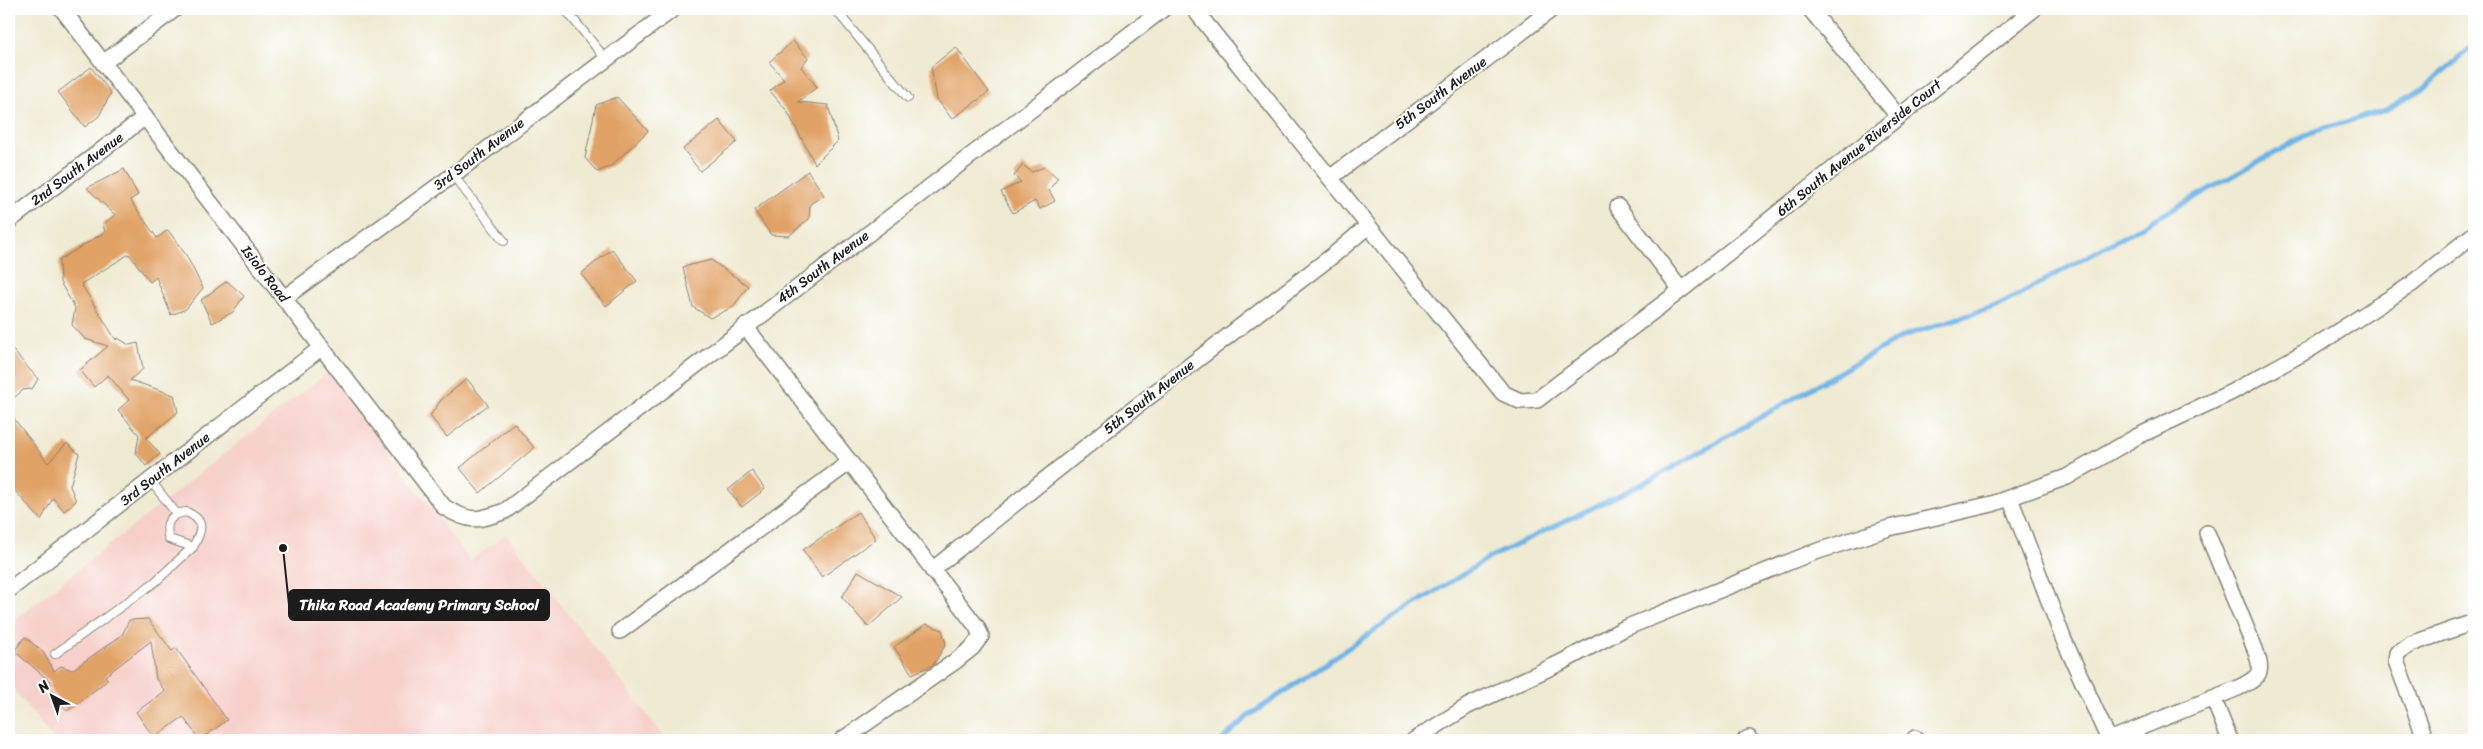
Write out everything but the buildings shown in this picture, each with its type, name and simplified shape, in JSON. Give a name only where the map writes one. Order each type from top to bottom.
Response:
[{"type":"street","name":"Isiolo Road","points":[[62,9],[444,507],[460,517],[482,520]]},
{"type":"street","points":[[103,63],[175,9]]},
{"type":"street","name":"3rd South Avenue","points":[[284,298],[453,175],[605,58],[673,9]]},
{"type":"street","name":"4th South Avenue","points":[[482,520],[506,510],[1163,9]]},
{"type":"street","name":"6th South Avenue Riverside Court","points":[[1194,9],[1503,393],[1520,401],[1537,400],[1683,289],[2034,9]]},
{"type":"street","name":"5th South Avenue","points":[[1330,178],[1552,9]]},
{"type":"street","points":[[1810,9],[1898,116]]},
{"type":"street","name":"2nd South Avenue","points":[[9,221],[145,117]]},
{"type":"street","points":[[1618,207],[1683,289]]},
{"type":"street","name":"5th South Avenue","points":[[932,570],[1120,419],[1336,253],[1368,226]]},
{"type":"street","points":[[1414,740],[1468,706],[1562,662],[1625,628],[1809,554],[1889,528],[1992,504],[2067,477],[2136,437],[2232,392],[2312,348],[2412,284],[2474,234]]},
{"type":"street","points":[[745,326],[977,627],[981,636],[972,648],[957,660],[842,740]]},
{"type":"street","name":"3rd South Avenue","points":[[9,590],[322,347]]},
{"type":"street","points":[[620,630],[850,462]]},
{"type":"street","points":[[2010,498],[2064,638],[2109,740],[2213,698],[2254,680],[2258,675],[2261,665],[2207,533]]},
{"type":"street","points":[[2426,740],[2396,661],[2397,653],[2411,644],[2474,622]]},
{"type":"street","points":[[2213,698],[2230,740]]},
{"type":"lane","points":[[565,9],[605,58]]},
{"type":"lane","points":[[835,9],[908,98]]},
{"type":"lane","points":[[453,175],[504,241]]},
{"type":"lane","points":[[150,480],[176,513]]},
{"type":"lane","points":[[55,654],[155,582],[193,547],[201,534],[201,524],[195,516],[186,512],[176,513],[169,520],[166,530],[169,540],[193,547]]},
{"type":"shaded area","points":[[328,372],[470,561],[506,534],[667,740],[54,740],[9,684],[9,624]]},
{"type":"waterway","points":[[1222,740],[1247,717],[1388,621],[1489,558],[1652,479],[1903,336],[2000,305],[2312,132],[2386,110],[2426,87],[2474,45]]},
{"type":"place","name":"Thika Road Academy Primary School","points":[[283,548]]}]
